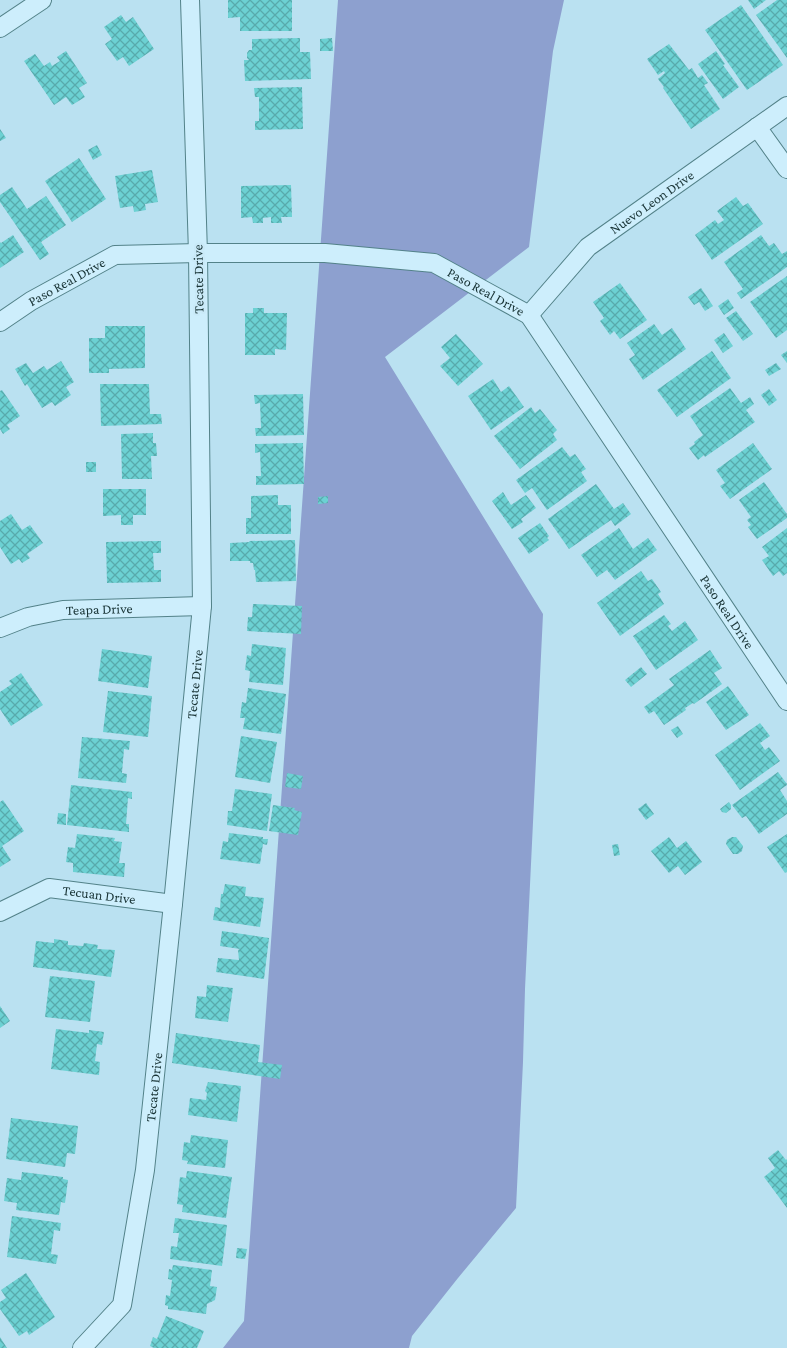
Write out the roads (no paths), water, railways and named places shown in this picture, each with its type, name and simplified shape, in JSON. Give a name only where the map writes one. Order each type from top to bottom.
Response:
[{"type":"street","points":[[0,28],[42,0]]},
{"type":"street","name":"Tecate Drive","points":[[82,1348],[122,1305],[145,1170],[202,606],[198,253],[190,0]]},
{"type":"street","name":"Nuevo Leon Drive","points":[[529,315],[588,247],[787,106]]},
{"type":"street","points":[[757,127],[787,170]]},
{"type":"street","name":"Paso Real Drive","points":[[0,322],[31,301],[116,255],[325,253],[434,263],[529,315],[787,701]]},
{"type":"street","name":"Teapa Drive","points":[[0,628],[28,617],[63,610],[202,606]]},
{"type":"street","name":"Tecuan Drive","points":[[0,912],[49,888],[173,904]]}]
